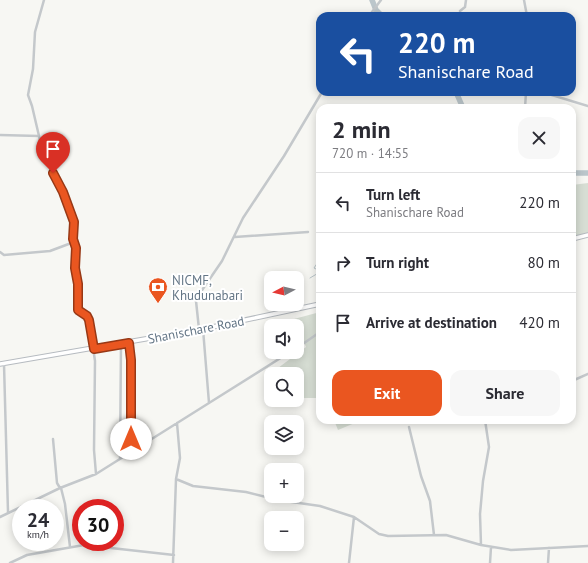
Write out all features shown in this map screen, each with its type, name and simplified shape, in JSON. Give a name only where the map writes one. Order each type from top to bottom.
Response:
[{"type":"street","points":[[44,0],[35,32],[33,69],[28,95],[32,106],[43,155],[58,181],[74,222],[78,310],[87,316],[89,320],[94,349],[94,450],[96,474]]},
{"type":"street","points":[[373,12],[381,0]]},
{"type":"street","points":[[460,12],[465,7],[466,0]]},
{"type":"street","points":[[524,0],[526,12]]},
{"type":"street","points":[[209,403],[201,329],[196,301],[222,261],[243,218],[288,151],[320,96]]},
{"type":"street","points":[[555,96],[588,106]]},
{"type":"street","points":[[0,135],[39,136]]},
{"type":"street","points":[[235,237],[308,232]]},
{"type":"street","points":[[576,238],[588,235]]},
{"type":"street","points":[[0,252],[4,255],[50,251],[74,242]]},
{"type":"street","name":"Shanischare Road","points":[[2,364],[129,343],[316,305]]},
{"type":"street","points":[[304,343],[316,335]]},
{"type":"street","points":[[129,343],[131,360],[131,452]]},
{"type":"street","points":[[120,459],[121,344]]},
{"type":"street","points":[[0,517],[60,488],[96,474],[279,359]]},
{"type":"street","points":[[2,364],[8,512]]},
{"type":"street","points":[[576,378],[588,374]]},
{"type":"street","points":[[174,563],[176,479],[180,458],[177,423]]},
{"type":"street","points":[[481,545],[480,514],[483,481],[489,448],[486,424]]},
{"type":"street","points":[[410,427],[422,476],[430,501],[434,535]]},
{"type":"street","points":[[52,439],[57,483],[65,504],[70,547]]},
{"type":"street","points":[[176,479],[193,486],[246,492],[278,500],[320,506],[354,517],[379,534],[400,536],[446,535],[481,545],[511,550],[588,546]]},
{"type":"street","points":[[349,563],[354,517]]},
{"type":"street","points":[[10,563],[27,555],[70,547],[99,546],[174,555]]},
{"type":"street","points":[[490,563],[491,547]]},
{"type":"street","points":[[548,563],[549,547]]},
{"type":"shaded area","points":[[588,183],[588,233],[576,236],[576,184]]},
{"type":"shaded area","points":[[316,313],[316,398],[304,398],[304,367],[279,367],[290,359],[304,359],[304,348],[306,347],[304,342],[304,319],[294,319]]},
{"type":"shaded area","points":[[336,424],[352,424],[338,430]]},
{"type":"waterway","points":[[372,0],[378,12]]},
{"type":"waterway","points":[[458,96],[461,104]]},
{"type":"waterway","points":[[576,173],[588,173]]},
{"type":"waterway","points":[[316,265],[314,268],[316,269]]},
{"type":"waterway","points":[[310,278],[316,274]]},
{"type":"place","name":"NICMF, Khudunabari","points":[[158,304]]},
{"type":"route","points":[[53,173],[63,192],[74,222],[73,239],[76,248],[75,268],[78,284],[77,304],[78,310],[87,316],[89,320],[94,349],[114,344],[129,343],[131,360],[131,439]]}]
